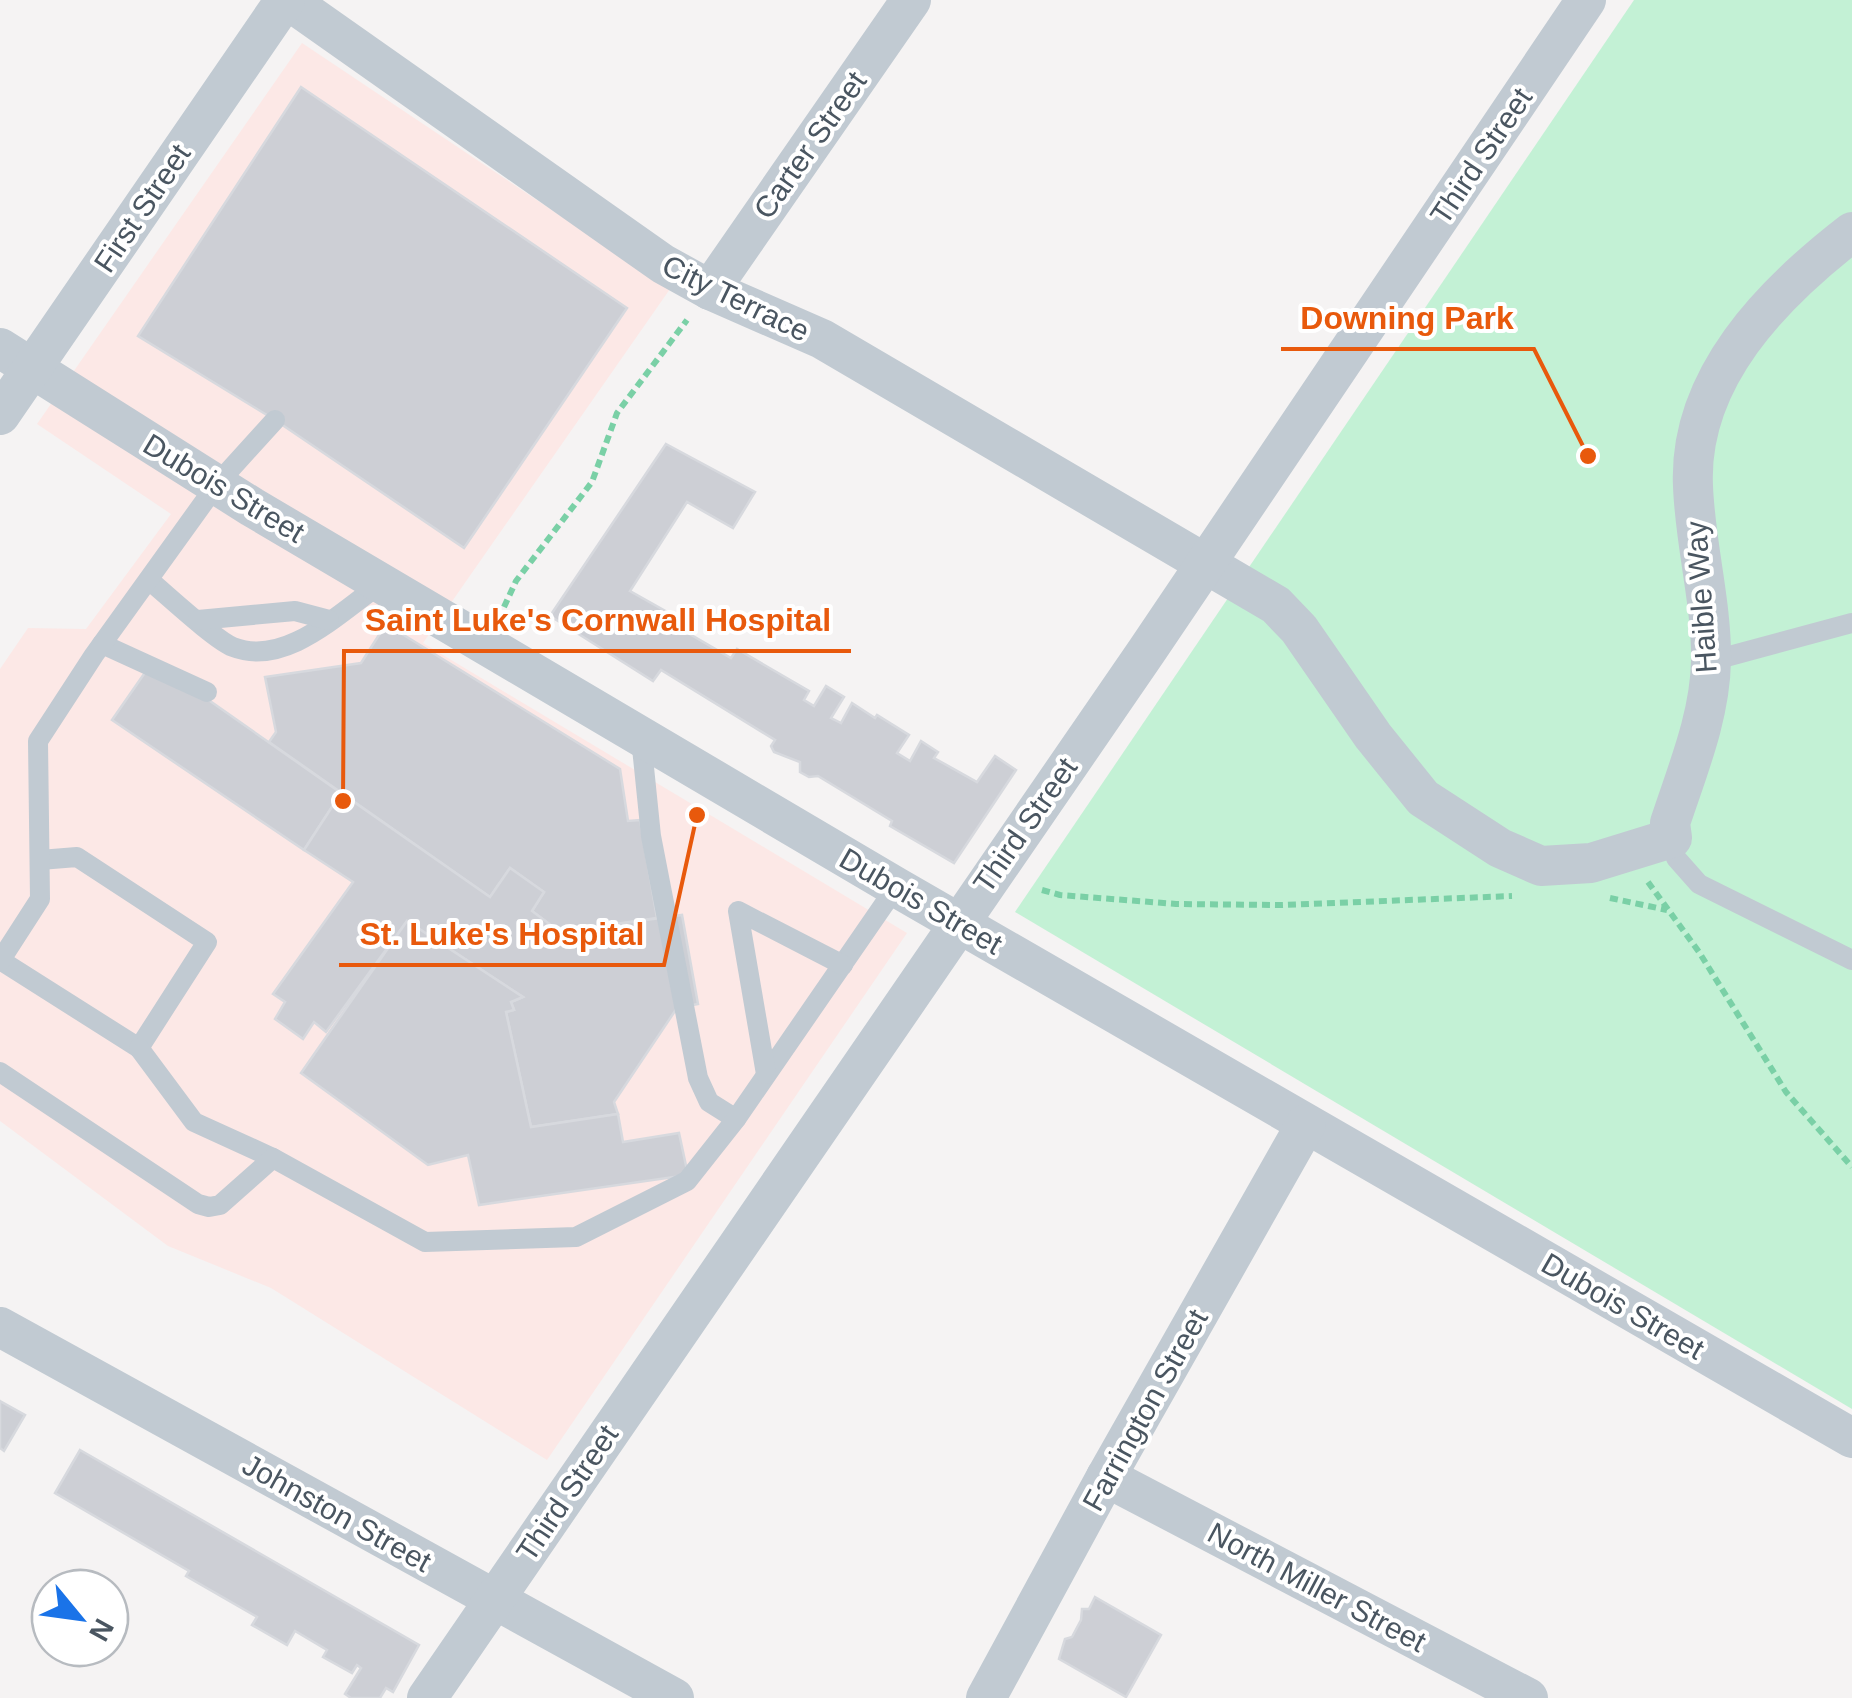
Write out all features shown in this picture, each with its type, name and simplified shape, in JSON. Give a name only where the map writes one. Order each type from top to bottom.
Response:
[{"type":"street","name":"City Terrace","points":[[287,0],[663,264],[710,290],[822,339],[1205,563]]},
{"type":"street","name":"First Street","points":[[0,416],[16,358],[287,0]]},
{"type":"street","name":"Carter Street","points":[[710,290],[911,0]]},
{"type":"street","name":"Third Street","points":[[427,1698],[1586,0]]},
{"type":"street","name":"Haible Way","points":[[1672,838],[1670,823],[1702,726],[1711,661],[1692,484],[1697,429],[1723,370],[1768,305],[1805,268],[1852,232]]},
{"type":"street","name":"Dubois Street","points":[[16,358],[217,484],[957,923],[1852,1438]]},
{"type":"street","points":[[1205,563],[1276,605],[1300,629],[1402,774],[1423,798],[1459,824],[1541,866],[1591,863],[1672,838]]},
{"type":"street","name":"Farrington Street","points":[[986,1698],[1306,1124]]},
{"type":"street","name":"Johnston Street","points":[[0,1327],[674,1698]]},
{"type":"street","name":"North Miller Street","points":[[1106,1477],[1528,1698]]},
{"type":"lane","points":[[275,420],[217,484],[38,741],[40,899],[0,960],[139,1048],[194,1122],[274,1158],[425,1242],[576,1237],[687,1181],[736,1119],[896,887]]},
{"type":"lane","points":[[148,580],[230,647],[261,654],[288,646],[382,583]]},
{"type":"lane","points":[[198,620],[295,612],[329,620]]},
{"type":"lane","points":[[1711,661],[1852,623]]},
{"type":"lane","points":[[102,644],[207,692]]},
{"type":"lane","points":[[641,736],[651,836],[698,1078],[709,1102],[736,1119]]},
{"type":"lane","points":[[1672,838],[1676,858],[1699,884],[1852,960]]},
{"type":"lane","points":[[40,860],[77,858],[207,942],[139,1048]]},
{"type":"lane","points":[[766,1074],[738,911],[843,965]]},
{"type":"lane","points":[[0,1072],[198,1204],[220,1206],[274,1158]]},
{"type":"path","points":[[504,608],[516,580],[592,482],[616,412],[710,290]]},
{"type":"path","points":[[1627,852],[1699,952],[1786,1092],[1852,1166]]},
{"type":"path","points":[[1042,890],[1060,895],[1176,904],[1282,905],[1514,896]]},
{"type":"path","points":[[1604,898],[1622,898],[1667,910]]},
{"type":"shaded area","points":[[302,43],[670,289],[423,643],[907,933],[547,1460],[271,1288],[168,1246],[0,1121],[0,669],[28,628],[86,629],[171,514],[37,424]]},
{"type":"green space","points":[[1634,0],[1852,0],[1852,1409],[1015,912]]},
{"type":"building","points":[[301,87],[627,308],[464,548],[275,420],[138,336]]},
{"type":"building","points":[[666,444],[755,492],[733,528],[687,502],[630,591],[692,626],[688,633],[731,658],[737,649],[809,691],[804,700],[814,706],[826,686],[844,697],[831,718],[841,723],[852,703],[875,718],[877,715],[909,735],[897,753],[910,761],[921,741],[938,752],[934,758],[977,782],[995,756],[1016,770],[954,863],[890,826],[892,821],[818,776],[800,772],[800,762],[774,752],[771,746],[775,740],[661,670],[653,681],[550,616]]},
{"type":"building","points":[[386,624],[620,769],[628,821],[640,820],[657,918],[560,932],[532,911],[544,892],[510,868],[490,897],[269,742],[276,732],[265,677],[361,663]]},
{"type":"building","points":[[153,661],[341,793],[304,850],[112,720]]},
{"type":"building","points":[[341,793],[490,897],[510,868],[544,892],[532,911],[560,932],[682,915],[698,1004],[677,1008],[614,1102],[618,1114],[531,1127],[506,1012],[514,1010],[511,1002],[523,997],[407,921],[326,1032],[314,1022],[303,1039],[275,1019],[285,1002],[273,994],[353,882],[304,850]]},
{"type":"building","points":[[407,921],[523,997],[511,1002],[514,1010],[506,1012],[531,1127],[618,1114],[623,1142],[679,1133],[688,1175],[479,1205],[468,1155],[428,1165],[301,1073]]},
{"type":"building","points":[[0,1401],[25,1415],[4,1451],[0,1448]]},
{"type":"building","points":[[80,1450],[419,1645],[393,1692],[386,1688],[380,1698],[351,1698],[345,1694],[361,1668],[357,1665],[352,1673],[323,1657],[327,1650],[295,1631],[287,1645],[252,1625],[257,1617],[186,1576],[189,1571],[55,1493]]},
{"type":"building","points":[[1095,1597],[1161,1635],[1126,1697],[1059,1659],[1065,1639],[1072,1637],[1081,1620],[1082,1609],[1089,1609]]},
{"type":"place","name":"Downing Park","points":[[1588,456]]},
{"type":"place","name":"Saint Luke's Cornwall Hospital","points":[[343,801]]},
{"type":"place","name":"St. Luke's Hospital","points":[[697,815]]}]
